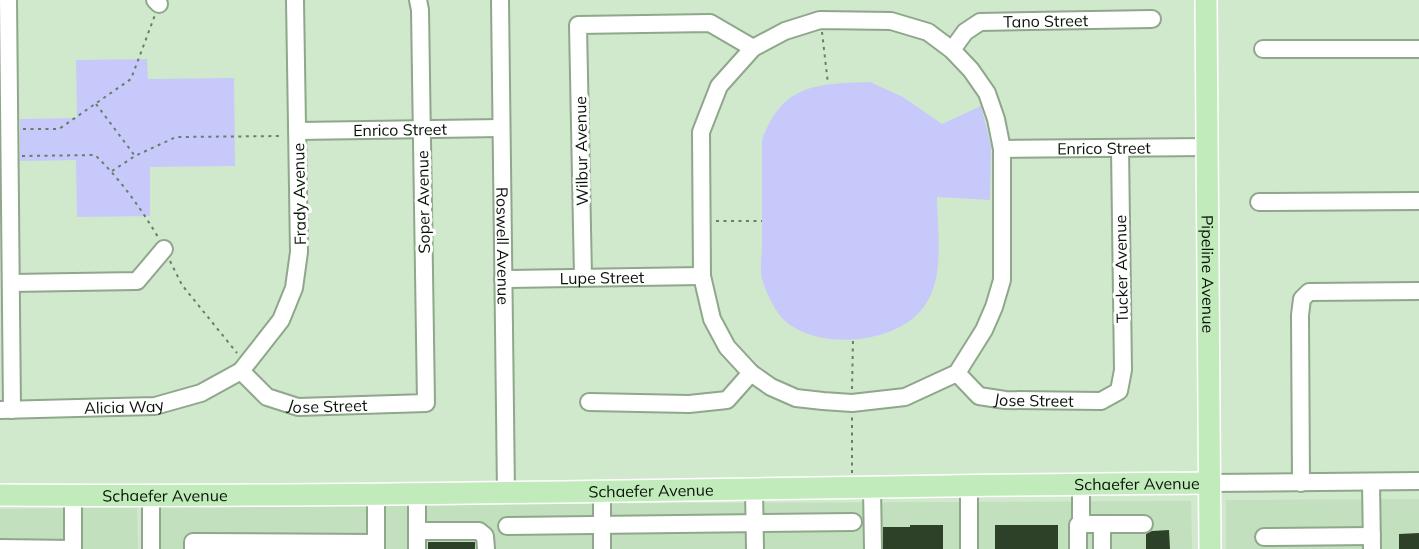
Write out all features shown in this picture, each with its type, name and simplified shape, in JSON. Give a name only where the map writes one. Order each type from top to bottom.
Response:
[{"type":"main road","name":"Pipeline Avenue","points":[[1206,0],[1210,549]]},
{"type":"main road","name":"Schaefer Avenue","points":[[0,495],[417,494],[1209,483]]},
{"type":"street","points":[[6,410],[11,283],[7,151],[8,0]]},
{"type":"street","name":"Frady Avenue","points":[[244,367],[281,320],[294,288],[299,252],[296,0]]},
{"type":"street","name":"Soper Avenue","points":[[418,0],[420,10],[426,404]]},
{"type":"street","name":"Roswell Avenue","points":[[500,0],[506,493]]},
{"type":"street","name":"Tano Street","points":[[952,50],[965,33],[980,22],[1152,19]]},
{"type":"street","points":[[820,21],[891,21],[928,33],[952,50],[971,70],[987,93],[996,118],[1002,149],[1002,280],[994,307],[984,330],[957,373],[906,397],[852,403],[796,398],[771,387],[751,373],[727,347],[712,319],[702,276],[701,132],[719,86],[753,48],[785,31],[820,21]]},
{"type":"street","name":"Wilbur Avenue","points":[[583,276],[578,25],[710,23],[753,48]]},
{"type":"street","points":[[1263,49],[1419,49]]},
{"type":"street","name":"Enrico Street","points":[[298,133],[501,128]]},
{"type":"street","name":"Enrico Street","points":[[1002,149],[1207,147]]},
{"type":"street","name":"Tucker Avenue","points":[[1119,391],[1123,370],[1120,148]]},
{"type":"street","points":[[1259,202],[1419,201]]},
{"type":"street","points":[[11,283],[137,281],[164,249]]},
{"type":"street","name":"Lupe Street","points":[[503,279],[702,276]]},
{"type":"street","points":[[1301,483],[1302,299],[1309,292],[1419,291]]},
{"type":"street","name":"Jose Street","points":[[244,367],[267,397],[298,407],[426,404]]},
{"type":"street","name":"Alicia Way","points":[[6,410],[155,406],[201,393],[244,367]]},
{"type":"street","points":[[589,402],[688,404],[727,400],[751,373]]},
{"type":"street","name":"Jose Street","points":[[957,373],[979,396],[1005,400],[1101,401],[1119,391]]},
{"type":"street","name":"Schaefer Avenue","points":[[1209,483],[1419,481]]},
{"type":"street","points":[[1264,537],[1372,543],[1371,482]]},
{"type":"street","points":[[1078,549],[1081,484]]},
{"type":"street","points":[[969,486],[969,549]]},
{"type":"street","points":[[872,487],[873,549]]},
{"type":"street","points":[[754,489],[755,549]]},
{"type":"street","points":[[602,491],[602,549]]},
{"type":"street","points":[[194,549],[193,542],[376,546],[376,494]]},
{"type":"street","points":[[417,494],[417,549]]},
{"type":"street","points":[[0,548],[73,549],[73,496]]},
{"type":"street","points":[[151,496],[151,549]]},
{"type":"street","points":[[507,526],[853,522]]},
{"type":"street","points":[[1081,522],[1084,524],[1144,524]]},
{"type":"street","points":[[1102,524],[1102,549]]},
{"type":"street","points":[[417,531],[479,531],[485,536],[486,549]]},
{"type":"path","points":[[20,129],[59,129],[131,79],[157,2]]},
{"type":"path","points":[[820,21],[828,84]]},
{"type":"path","points":[[96,104],[135,156]]},
{"type":"path","points":[[112,171],[135,156],[176,136],[298,133]]},
{"type":"path","points":[[7,151],[95,155],[112,171],[139,206],[182,285],[244,367]]},
{"type":"path","points":[[702,221],[762,221]]},
{"type":"shaded area","points":[[147,59],[148,79],[234,78],[235,166],[150,167],[150,216],[77,217],[76,160],[20,161],[20,119],[77,118],[76,60]]},
{"type":"shaded area","points":[[870,82],[903,97],[942,124],[981,106],[991,146],[990,200],[937,197],[938,269],[930,296],[923,308],[911,320],[876,336],[836,340],[817,337],[800,331],[781,317],[763,282],[761,268],[762,140],[770,121],[780,107],[791,97],[804,90],[834,84]]},
{"type":"shaded area","points":[[1419,499],[1419,549],[1226,549],[1226,500]]},
{"type":"shaded area","points":[[1191,501],[1192,549],[161,549],[160,505]]},
{"type":"shaded area","points":[[137,507],[138,549],[0,549],[0,509]]},
{"type":"building","points":[[910,525],[943,525],[943,549],[883,549],[883,527],[910,527]]},
{"type":"building","points":[[995,525],[1058,525],[1058,549],[995,549]]},
{"type":"building","points":[[1169,530],[1170,549],[1146,549],[1146,534],[1152,531]]},
{"type":"building","points":[[1419,533],[1419,549],[1399,549],[1399,534]]},
{"type":"building","points":[[428,542],[475,542],[475,549],[428,549]]}]
